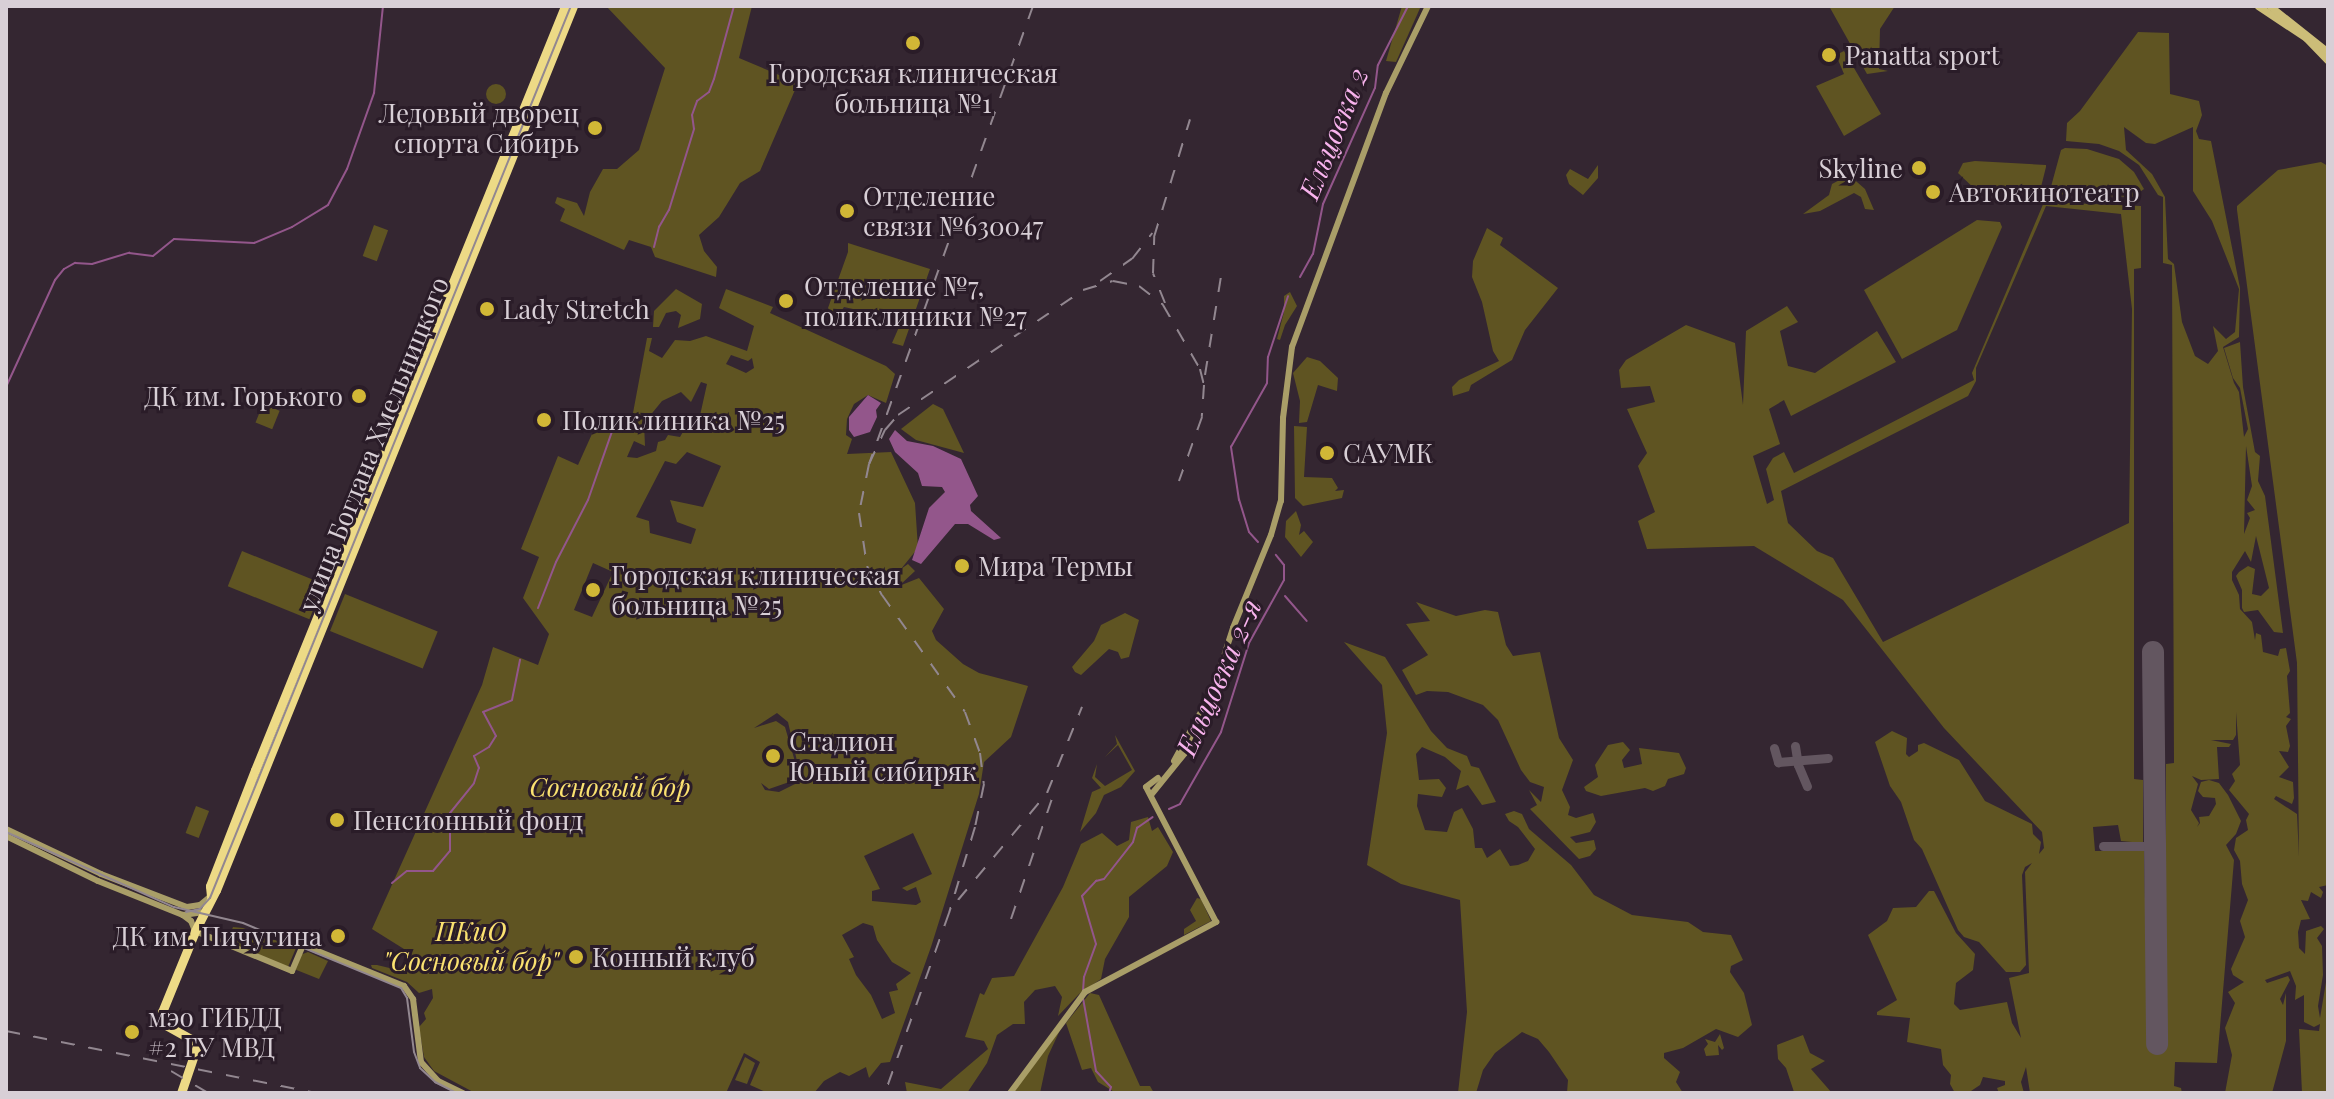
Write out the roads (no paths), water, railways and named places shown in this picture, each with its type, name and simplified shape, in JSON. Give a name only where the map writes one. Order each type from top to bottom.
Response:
[{"type":"highway","name":"улица Богдана Хмельницкого","points":[[211,896],[210,886],[255,770],[565,6]]},
{"type":"highway","name":"улица Богдана Хмельницкого","points":[[181,1093],[198,1043],[192,1037],[165,1026],[161,1017],[195,931],[192,910],[211,896],[573,6]]},
{"type":"main road","points":[[1151,795],[1198,732],[1281,501],[1283,418],[1292,347],[1386,93],[1428,6]]},
{"type":"main road","points":[[2258,6],[2306,38],[2328,61]]},
{"type":"main road","points":[[2270,6],[2328,52]]},
{"type":"main road","points":[[1010,1093],[1085,992],[1216,922],[1146,787],[1175,759],[1211,694]]},
{"type":"main road","points":[[6,829],[101,874],[192,910]]},
{"type":"main road","points":[[6,836],[102,883],[192,910]]},
{"type":"main road","points":[[192,910],[191,921],[195,931],[292,971],[303,945],[408,988],[413,999],[421,1062],[438,1081],[463,1093]]},
{"type":"waterway","points":[[6,387],[55,280],[64,269],[75,263],[92,264],[129,253],[153,256],[174,239],[254,243],[292,227],[328,205],[347,169],[374,93],[383,6]]},
{"type":"waterway","points":[[654,247],[694,129],[692,115],[697,101],[709,92],[734,6]]},
{"type":"waterway","name":"Ельцовка 2","points":[[1300,277],[1313,254],[1323,204],[1375,88],[1378,65],[1408,6]]},
{"type":"waterway","name":"Ельцовка 2-я","points":[[1258,542],[1249,532],[1239,500],[1231,447],[1267,383],[1268,357],[1288,296]]},
{"type":"waterway","points":[[538,608],[556,562],[588,500],[615,423]]},
{"type":"waterway","name":"Ельцовка 2-я","points":[[1169,809],[1180,804],[1221,732],[1249,643],[1284,580],[1284,565],[1276,555]]},
{"type":"waterway","points":[[1285,596],[1307,621]]},
{"type":"waterway","points":[[392,883],[407,871],[433,871],[450,851],[450,813],[474,783],[479,768],[474,756],[489,747],[496,736],[483,712],[512,700],[520,660]]},
{"type":"waterway","name":"Ельцовка 2-я","points":[[1083,991],[1084,977],[1096,944],[1082,896],[1096,881],[1104,879],[1133,842],[1137,828],[1153,817]]},
{"type":"waterway","name":"Ельцовка 2-я","points":[[1083,998],[1096,1071],[1111,1087],[1109,1093]]},
{"type":"tram line","points":[[186,912],[200,909],[210,898],[571,6]]},
{"type":"tram line","points":[[6,832],[174,907],[243,923],[401,988],[407,998],[414,1052],[420,1068],[435,1082],[457,1093]]},
{"type":"railway","points":[[1033,6],[869,464],[885,430],[898,415],[1083,290],[1113,281],[1139,286],[1163,305],[1200,369],[1204,385],[1202,417],[1179,481]]},
{"type":"railway","points":[[1165,303],[1153,273],[1154,237],[1190,119]]},
{"type":"railway","points":[[1100,281],[1132,259],[1152,233]]},
{"type":"railway","points":[[1205,375],[1221,276]]},
{"type":"railway","points":[[869,464],[859,513],[867,566],[882,595],[965,712],[980,753],[984,784],[975,827],[949,913],[885,1093]]},
{"type":"railway","points":[[958,900],[1047,793],[1082,707]]},
{"type":"railway","points":[[1011,919],[1055,790]]},
{"type":"railway","points":[[6,1031],[315,1093]]},
{"type":"railway","points":[[171,1071],[208,1093]]},
{"type":"place","name":"Городская клиническая больница №1","points":[[913,43]]},
{"type":"place","name":"Panatta sport","points":[[1829,55]]},
{"type":"place","name":"Ледовый дворец спорта Сибирь","points":[[595,128]]},
{"type":"place","name":"Skyline","points":[[1919,168]]},
{"type":"place","name":"Автокинотеатр","points":[[1933,192]]},
{"type":"place","name":"Отделение связи №630047","points":[[847,211]]},
{"type":"place","name":"Отделение №7, поликлиники №27","points":[[786,301]]},
{"type":"place","name":"Lady Stretch","points":[[487,309]]},
{"type":"place","name":"ДК им. Горького","points":[[359,396]]},
{"type":"place","name":"Поликлиника №25","points":[[544,420]]},
{"type":"place","name":"САУМК","points":[[1327,453]]},
{"type":"place","name":"Мира Термы","points":[[962,566]]},
{"type":"place","name":"Городская клиническая больница №25","points":[[593,590]]},
{"type":"place","name":"Стадион Юный сибиряк","points":[[773,756]]},
{"type":"place","name":"Пенсионный фонд","points":[[337,820]]},
{"type":"place","name":"ДК им. Пичугина","points":[[338,936]]},
{"type":"place","name":"Конный клуб","points":[[576,957]]},
{"type":"place","name":"мэо ГИБДД #2 ГУ МВД","points":[[132,1032]]},
{"type":"park label","name":"Сосновый бор","points":[[610,787]]},
{"type":"park label","name":"ПКиО \"Сосновый бор\"","points":[[471,946]]}]
